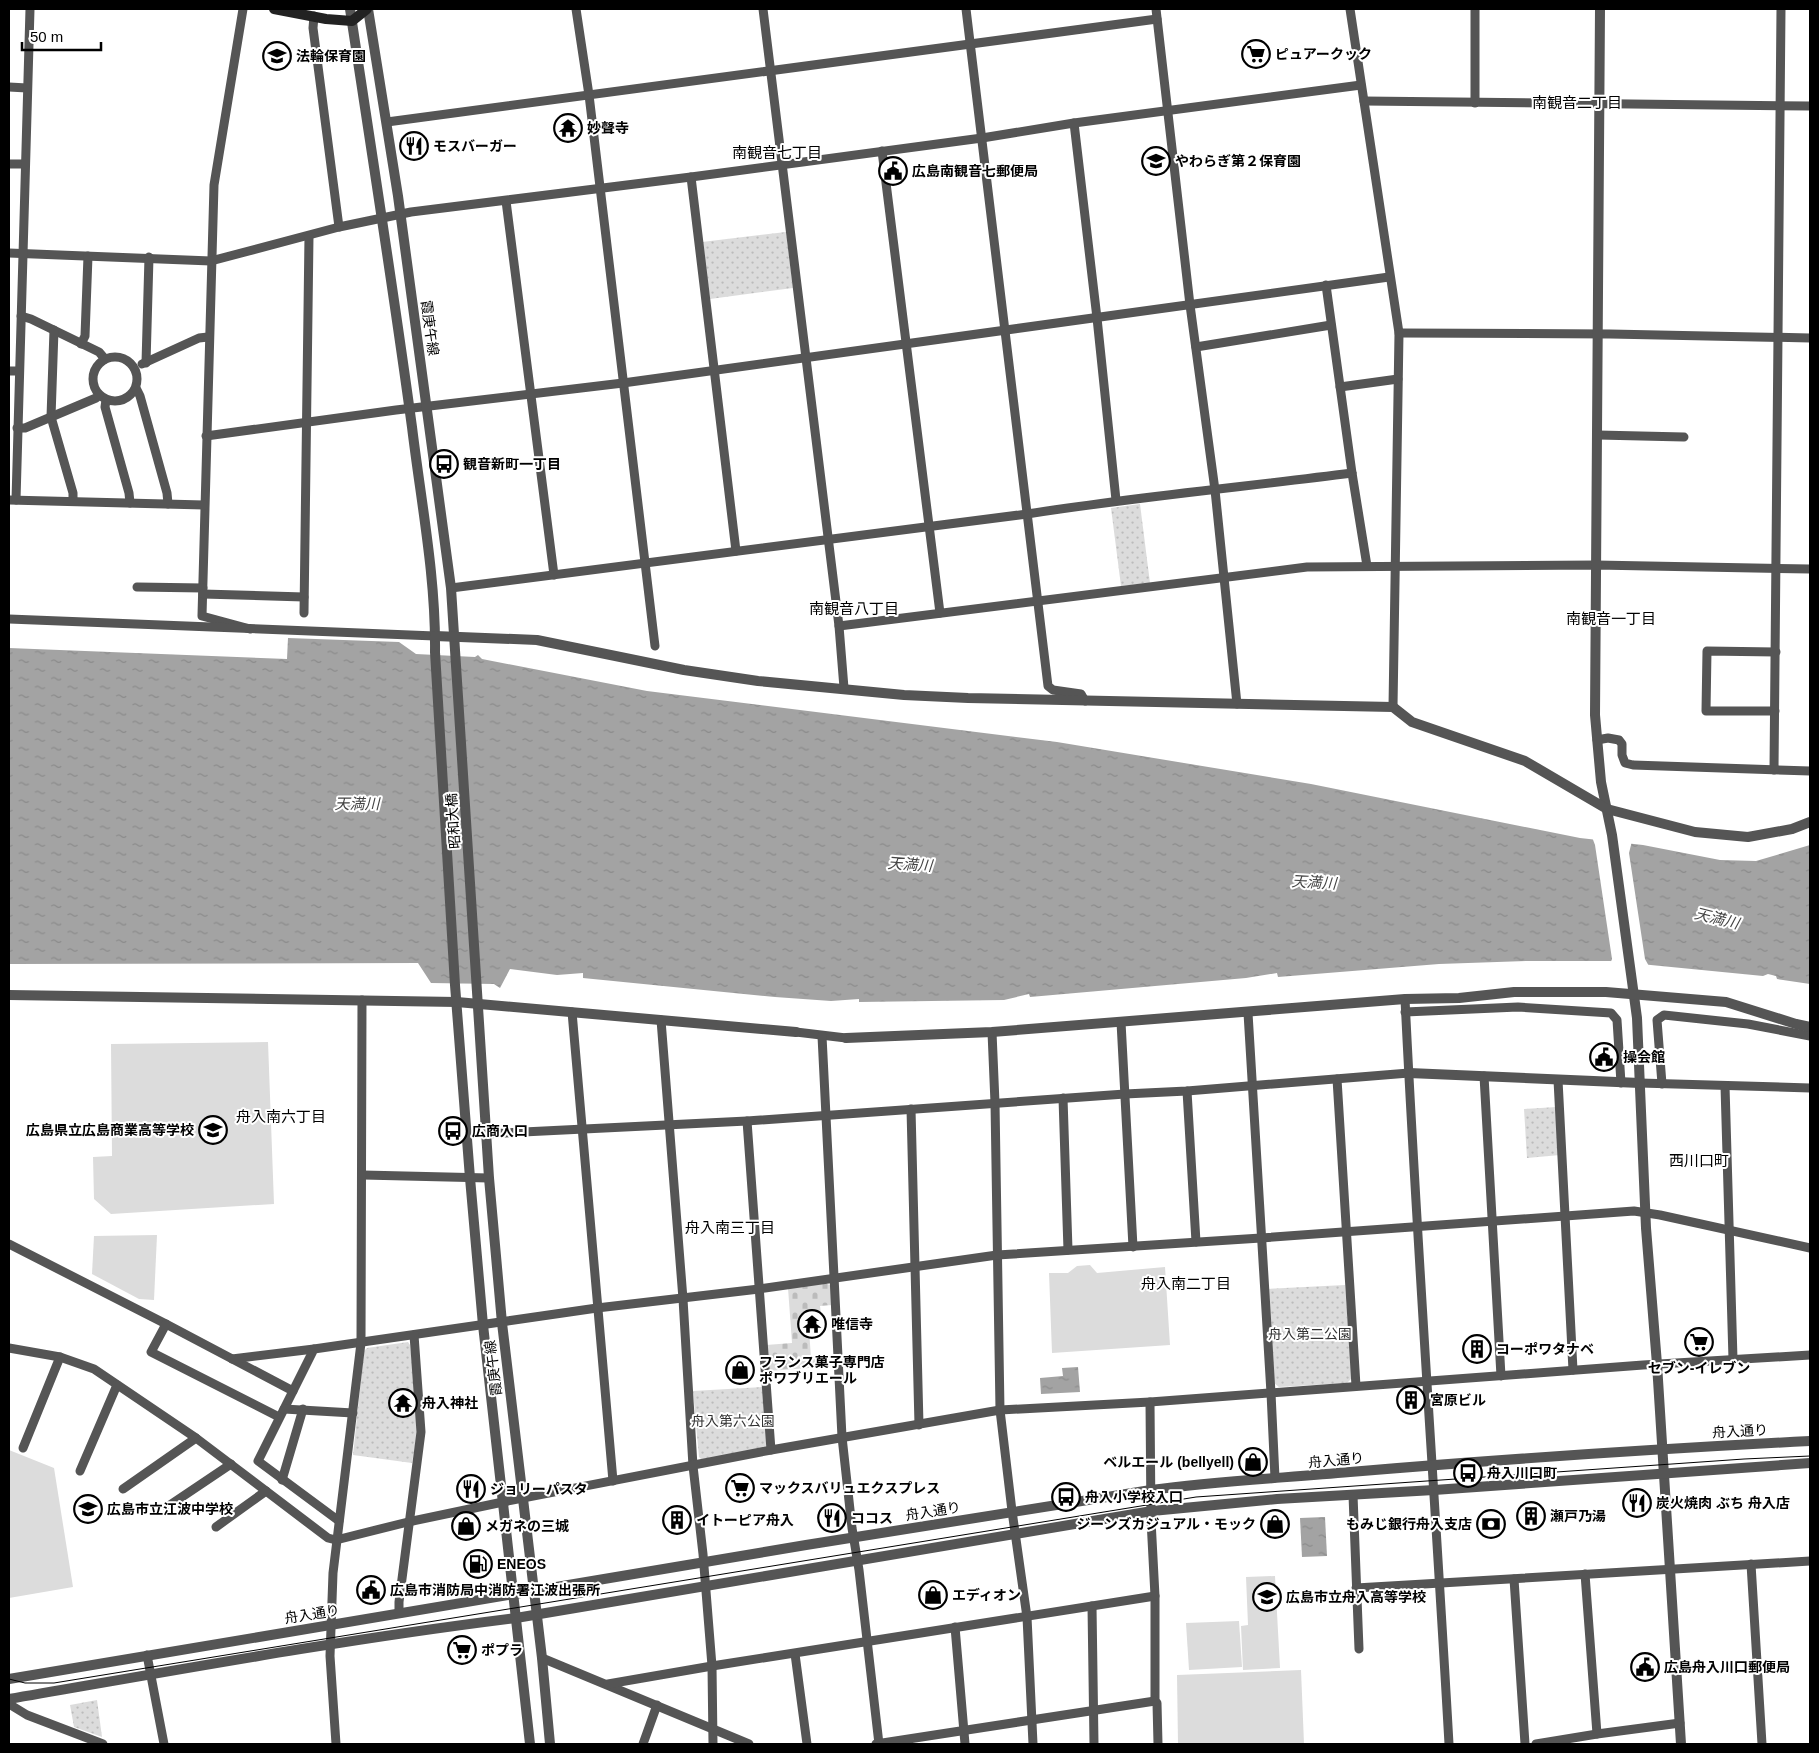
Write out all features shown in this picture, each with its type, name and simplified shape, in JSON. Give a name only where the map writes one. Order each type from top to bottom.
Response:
[{"type":"main road","points":[[274,9],[352,21],[368,9]]},
{"type":"street","points":[[30,9],[17,428],[12,500],[204,505]]},
{"type":"street","points":[[244,9],[214,186],[208,337],[202,616],[250,629]]},
{"type":"street","name":"昭和大橋","points":[[350,9],[382,217],[427,540],[435,636],[455,985],[470,1178],[483,1325],[530,1744]]},
{"type":"street","name":"霞庚午線","points":[[368,9],[387,122],[427,407],[451,588],[456,653]]},
{"type":"street","points":[[576,9],[589,95],[655,646]]},
{"type":"street","points":[[763,9],[839,626],[844,688]]},
{"type":"street","points":[[966,9],[1048,686],[1053,690],[1081,694],[1085,701]]},
{"type":"street","points":[[1156,9],[1190,305],[1215,490],[1237,704]]},
{"type":"street","points":[[1350,9],[1389,277],[1399,333],[1393,708]]},
{"type":"street","points":[[1475,9],[1475,103]]},
{"type":"street","points":[[1600,9],[1595,716],[1601,782],[1612,831],[1634,995],[1646,1212],[1681,1744]]},
{"type":"street","points":[[1774,770],[1781,9]]},
{"type":"street","points":[[314,16],[313,28],[339,227]]},
{"type":"street","points":[[387,122],[1157,19]]},
{"type":"street","points":[[9,254],[211,260],[339,227],[400,214],[982,138],[1074,123],[1361,85]]},
{"type":"street","points":[[9,87],[27,88]]},
{"type":"street","points":[[1364,101],[1810,106]]},
{"type":"street","points":[[1074,123],[1116,500]]},
{"type":"street","points":[[882,151],[940,613]]},
{"type":"street","points":[[9,164],[25,164]]},
{"type":"street","points":[[691,177],[736,551]]},
{"type":"street","points":[[506,201],[554,574]]},
{"type":"street","points":[[304,613],[309,236]]},
{"type":"street","points":[[82,344],[85,336],[88,256]]},
{"type":"street","points":[[146,363],[149,257]]},
{"type":"street","points":[[206,436],[623,383],[1389,277]]},
{"type":"street","points":[[1326,285],[1352,474],[1367,566]]},
{"type":"street","points":[[21,316],[99,352],[105,359]]},
{"type":"street","points":[[1196,347],[1331,325]]},
{"type":"street","points":[[54,330],[51,417],[73,501]]},
{"type":"street","points":[[1399,333],[1810,338]]},
{"type":"street","points":[[135,368],[199,338],[208,337]]},
{"type":"street","points":[[17,428],[25,428],[96,398],[103,397],[121,401],[130,396],[136,388],[138,378],[135,368],[130,362],[122,357],[112,356],[96,367],[93,376],[95,388],[103,397],[130,503]]},
{"type":"street","points":[[9,371],[19,372]]},
{"type":"street","points":[[1340,388],[1398,379]]},
{"type":"street","points":[[136,388],[145,414],[167,494],[168,504]]},
{"type":"street","points":[[1598,434],[1684,437]]},
{"type":"street","points":[[451,588],[1027,514],[1116,500],[1352,474]]},
{"type":"street","points":[[839,626],[1307,568],[1596,565],[1810,569]]},
{"type":"street","points":[[137,587],[304,597]]},
{"type":"street","points":[[9,619],[537,640],[684,670],[758,681],[904,695],[1393,708],[1412,722],[1525,761],[1606,809],[1696,832],[1748,837],[1792,828],[1810,822]]},
{"type":"street","points":[[1775,711],[1706,711],[1706,659],[1707,651],[1776,652]]},
{"type":"street","name":"昭和大橋","points":[[456,653],[477,987]]},
{"type":"street","points":[[1597,740],[1608,738],[1619,740],[1622,744],[1622,755],[1625,763],[1633,765],[1810,771]]},
{"type":"street","name":"霞庚午線","points":[[477,987],[485,1134],[502,1323],[542,1658],[550,1744]]},
{"type":"street","points":[[9,995],[477,1003],[846,1038],[992,1032],[1405,999],[1459,998],[1514,992],[1606,992],[1726,1002],[1810,1027]]},
{"type":"street","points":[[1405,999],[1426,1382],[1449,1744]]},
{"type":"street","points":[[336,1744],[330,1656],[332,1644],[333,1573],[361,1343],[363,1175],[362,1000]]},
{"type":"street","points":[[1405,1012],[1518,1008],[1611,1013],[1617,1020],[1621,1083]]},
{"type":"street","points":[[572,1012],[613,1481]]},
{"type":"street","points":[[1248,1013],[1272,1393],[1275,1478]]},
{"type":"street","points":[[1662,1084],[1656,1020],[1664,1015],[1748,1024],[1810,1036]]},
{"type":"street","points":[[661,1020],[693,1466],[712,1666],[713,1744]]},
{"type":"street","points":[[1121,1022],[1132,1246]]},
{"type":"street","points":[[992,1032],[1000,1410],[1027,1616],[1033,1744]]},
{"type":"street","points":[[822,1036],[842,1438],[868,1642],[878,1744],[1155,1701]]},
{"type":"street","points":[[485,1134],[747,1121],[826,1114],[1187,1091],[1409,1073],[1621,1083],[1810,1088]]},
{"type":"street","points":[[1484,1076],[1501,1376]]},
{"type":"street","points":[[1337,1080],[1356,1386]]},
{"type":"street","points":[[1558,1080],[1573,1370]]},
{"type":"street","points":[[1725,1086],[1733,1359]]},
{"type":"street","points":[[1187,1091],[1196,1242]]},
{"type":"street","points":[[1064,1098],[1068,1250]]},
{"type":"street","points":[[912,1109],[919,1425]]},
{"type":"street","points":[[747,1121],[771,1450]]},
{"type":"street","points":[[363,1175],[489,1178]]},
{"type":"street","points":[[231,1358],[361,1343],[597,1308],[759,1289],[997,1255],[1068,1250],[1634,1211],[1810,1248]]},
{"type":"street","points":[[9,1244],[293,1391]]},
{"type":"street","points":[[166,1324],[151,1352],[281,1413],[303,1409],[353,1413]]},
{"type":"street","points":[[399,1613],[408,1522],[421,1432],[414,1335]]},
{"type":"street","points":[[9,1348],[60,1357],[94,1369],[196,1438],[328,1538],[336,1540],[408,1522],[503,1502],[771,1450],[1000,1410],[1150,1402],[1657,1364],[1810,1355]]},
{"type":"street","points":[[314,1349],[258,1461],[339,1521]]},
{"type":"street","points":[[23,1448],[60,1357]]},
{"type":"street","points":[[80,1471],[117,1385]]},
{"type":"street","points":[[1150,1402],[1155,1596],[1155,1701],[1157,1703],[1158,1744]]},
{"type":"street","points":[[282,1480],[303,1409]]},
{"type":"street","points":[[123,1489],[196,1438]]},
{"type":"street","name":"舟入通り","points":[[9,1680],[147,1655],[703,1562],[1195,1484],[1432,1465],[1810,1441]]},
{"type":"street","points":[[9,1699],[444,1626],[516,1618],[1152,1511],[1278,1499],[1434,1490],[1810,1463]]},
{"type":"street","points":[[167,1507],[231,1464]]},
{"type":"street","points":[[216,1527],[266,1491]]},
{"type":"street","points":[[1353,1495],[1359,1649]]},
{"type":"street","points":[[1356,1588],[1810,1560]]},
{"type":"street","points":[[1751,1564],[1762,1744]]},
{"type":"street","points":[[1585,1574],[1597,1734]]},
{"type":"street","points":[[1514,1579],[1525,1744]]},
{"type":"street","points":[[608,1684],[1155,1596]]},
{"type":"street","points":[[1092,1606],[1094,1744]]},
{"type":"street","points":[[955,1627],[965,1744]]},
{"type":"street","points":[[795,1654],[807,1744]]},
{"type":"street","points":[[147,1655],[164,1744]]},
{"type":"street","points":[[542,1658],[748,1744]]},
{"type":"street","points":[[9,1704],[27,1715],[103,1744]]},
{"type":"street","points":[[643,1744],[657,1705]]},
{"type":"street","points":[[1536,1744],[1680,1723]]},
{"type":"green space","points":[[786,232],[793,288],[710,299],[702,242]]},
{"type":"green space","points":[[1140,504],[1150,583],[1121,586],[1111,508]]},
{"type":"green space","points":[[268,1042],[274,1204],[111,1214],[94,1199],[93,1157],[112,1156],[111,1044]]},
{"type":"green space","points":[[1557,1107],[1560,1155],[1527,1158],[1524,1109]]},
{"type":"green space","points":[[157,1235],[154,1300],[139,1299],[92,1274],[94,1236]]},
{"type":"green space","points":[[1090,1265],[1097,1273],[1165,1267],[1170,1345],[1052,1353],[1049,1273],[1068,1273],[1077,1266]]},
{"type":"green space","name":"唯信寺","points":[[826,1283],[831,1286],[832,1305],[820,1306],[821,1314],[808,1315],[811,1358],[835,1357],[835,1366],[769,1371],[766,1345],[792,1343],[788,1288]]},
{"type":"green space","name":"舟入第二公園","points":[[1345,1285],[1352,1378],[1347,1383],[1279,1387],[1274,1383],[1267,1289]]},
{"type":"green space","points":[[408,1342],[410,1345],[419,1424],[412,1463],[353,1455],[364,1351],[367,1348]]},
{"type":"green space","name":"舟入第六公園","points":[[763,1387],[768,1443],[764,1449],[703,1461],[699,1457],[693,1391]]},
{"type":"green space","points":[[9,1450],[54,1468],[73,1587],[9,1598]]},
{"type":"green space","points":[[1275,1576],[1280,1668],[1243,1670],[1241,1626],[1248,1625],[1246,1577]]},
{"type":"green space","points":[[1239,1621],[1242,1667],[1189,1670],[1186,1623]]},
{"type":"green space","points":[[1301,1670],[1304,1744],[1178,1744],[1177,1675]]},
{"type":"green space","points":[[97,1700],[102,1737],[74,1727],[70,1705]]},
{"type":"water","name":"天満川","points":[[288,638],[399,642],[416,654],[475,657],[478,655],[482,659],[647,691],[1057,742],[1311,784],[1580,838],[1643,845],[1720,860],[1756,861],[1810,845],[1810,984],[1777,979],[1776,976],[1768,974],[1763,976],[1610,961],[1526,961],[1439,964],[1278,977],[1277,973],[1246,978],[1030,997],[1029,994],[1004,1000],[859,1002],[859,999],[831,1001],[775,997],[583,978],[583,973],[557,975],[510,969],[500,988],[494,984],[431,983],[418,963],[9,964],[9,648],[287,659]]},
{"type":"water","points":[[1078,1367],[1080,1392],[1041,1394],[1040,1378],[1063,1376],[1062,1368]]},
{"type":"water","points":[[1325,1517],[1327,1556],[1302,1557],[1300,1518]]},
{"type":"pier","points":[[1592,837],[1632,841],[1629,853],[1645,959],[1650,968],[1610,964],[1612,959],[1595,845]]},
{"type":"tram line","points":[[9,1679],[25,1683],[54,1683],[1196,1497],[1810,1456]]},
{"type":"place","name":"ピュアークック","points":[[1256,54]]},
{"type":"place","name":"法輪保育園","points":[[277,56]]},
{"type":"place","name":"妙聲寺","points":[[568,128]]},
{"type":"place","name":"モスバーガー","points":[[414,146]]},
{"type":"place","name":"やわらぎ第２保育園","points":[[1156,161]]},
{"type":"place","name":"広島南観音七郵便局","points":[[893,171]]},
{"type":"place","name":"観音新町一丁目","points":[[444,464]]},
{"type":"place","name":"操会館","points":[[1604,1057]]},
{"type":"place","name":"広島県立広島商業高等学校","points":[[213,1130]]},
{"type":"place","name":"広商入口","points":[[453,1131]]},
{"type":"place","name":"唯信寺","points":[[812,1324]]},
{"type":"place","name":"セブン-イレブン","points":[[1699,1342]]},
{"type":"place","name":"コーポワタナベ","points":[[1477,1349]]},
{"type":"place","name":"フランス菓子専門店 ポワブリエール","points":[[740,1370]]},
{"type":"place","name":"宮原ビル","points":[[1411,1400]]},
{"type":"place","name":"舟入神社","points":[[403,1403]]},
{"type":"place","name":"ベルエール (bellyell)","points":[[1253,1462]]},
{"type":"place","name":"舟入川口町","points":[[1468,1473]]},
{"type":"place","name":"マックスバリュエクスプレス","points":[[740,1488]]},
{"type":"place","name":"ジョリーパスタ","points":[[471,1489]]},
{"type":"place","name":"舟入小学校入口","points":[[1066,1497]]},
{"type":"place","name":"炭火焼肉 ぶち 舟入店","points":[[1637,1503]]},
{"type":"place","name":"広島市立江波中学校","points":[[88,1509]]},
{"type":"place","name":"瀬戸乃湯","points":[[1531,1516]]},
{"type":"place","name":"ココス","points":[[832,1518]]},
{"type":"place","name":"イトーピア舟入","points":[[677,1520]]},
{"type":"place","name":"ジーンズカジュアル・モック","points":[[1275,1524]]},
{"type":"place","name":"もみじ銀行舟入支店","points":[[1491,1524]]},
{"type":"place","name":"メガネの三城","points":[[466,1526]]},
{"type":"place","name":"ENEOS","points":[[478,1564]]},
{"type":"place","name":"広島市消防局中消防署江波出張所","points":[[371,1590]]},
{"type":"place","name":"エディオン","points":[[933,1595]]},
{"type":"place","name":"広島市立舟入高等学校","points":[[1267,1597]]},
{"type":"place","name":"ポプラ","points":[[462,1650]]},
{"type":"place","name":"広島舟入川口郵便局","points":[[1645,1667]]},
{"type":"district","name":"南観音二丁目","points":[[1577,102]]},
{"type":"district","name":"南観音七丁目","points":[[777,152]]},
{"type":"district","name":"南観音八丁目","points":[[854,608]]},
{"type":"district","name":"南観音一丁目","points":[[1611,618]]},
{"type":"district","name":"舟入南六丁目","points":[[281,1116]]},
{"type":"district","name":"西川口町","points":[[1699,1160]]},
{"type":"district","name":"舟入南三丁目","points":[[730,1227]]},
{"type":"district","name":"舟入南二丁目","points":[[1186,1283]]}]
